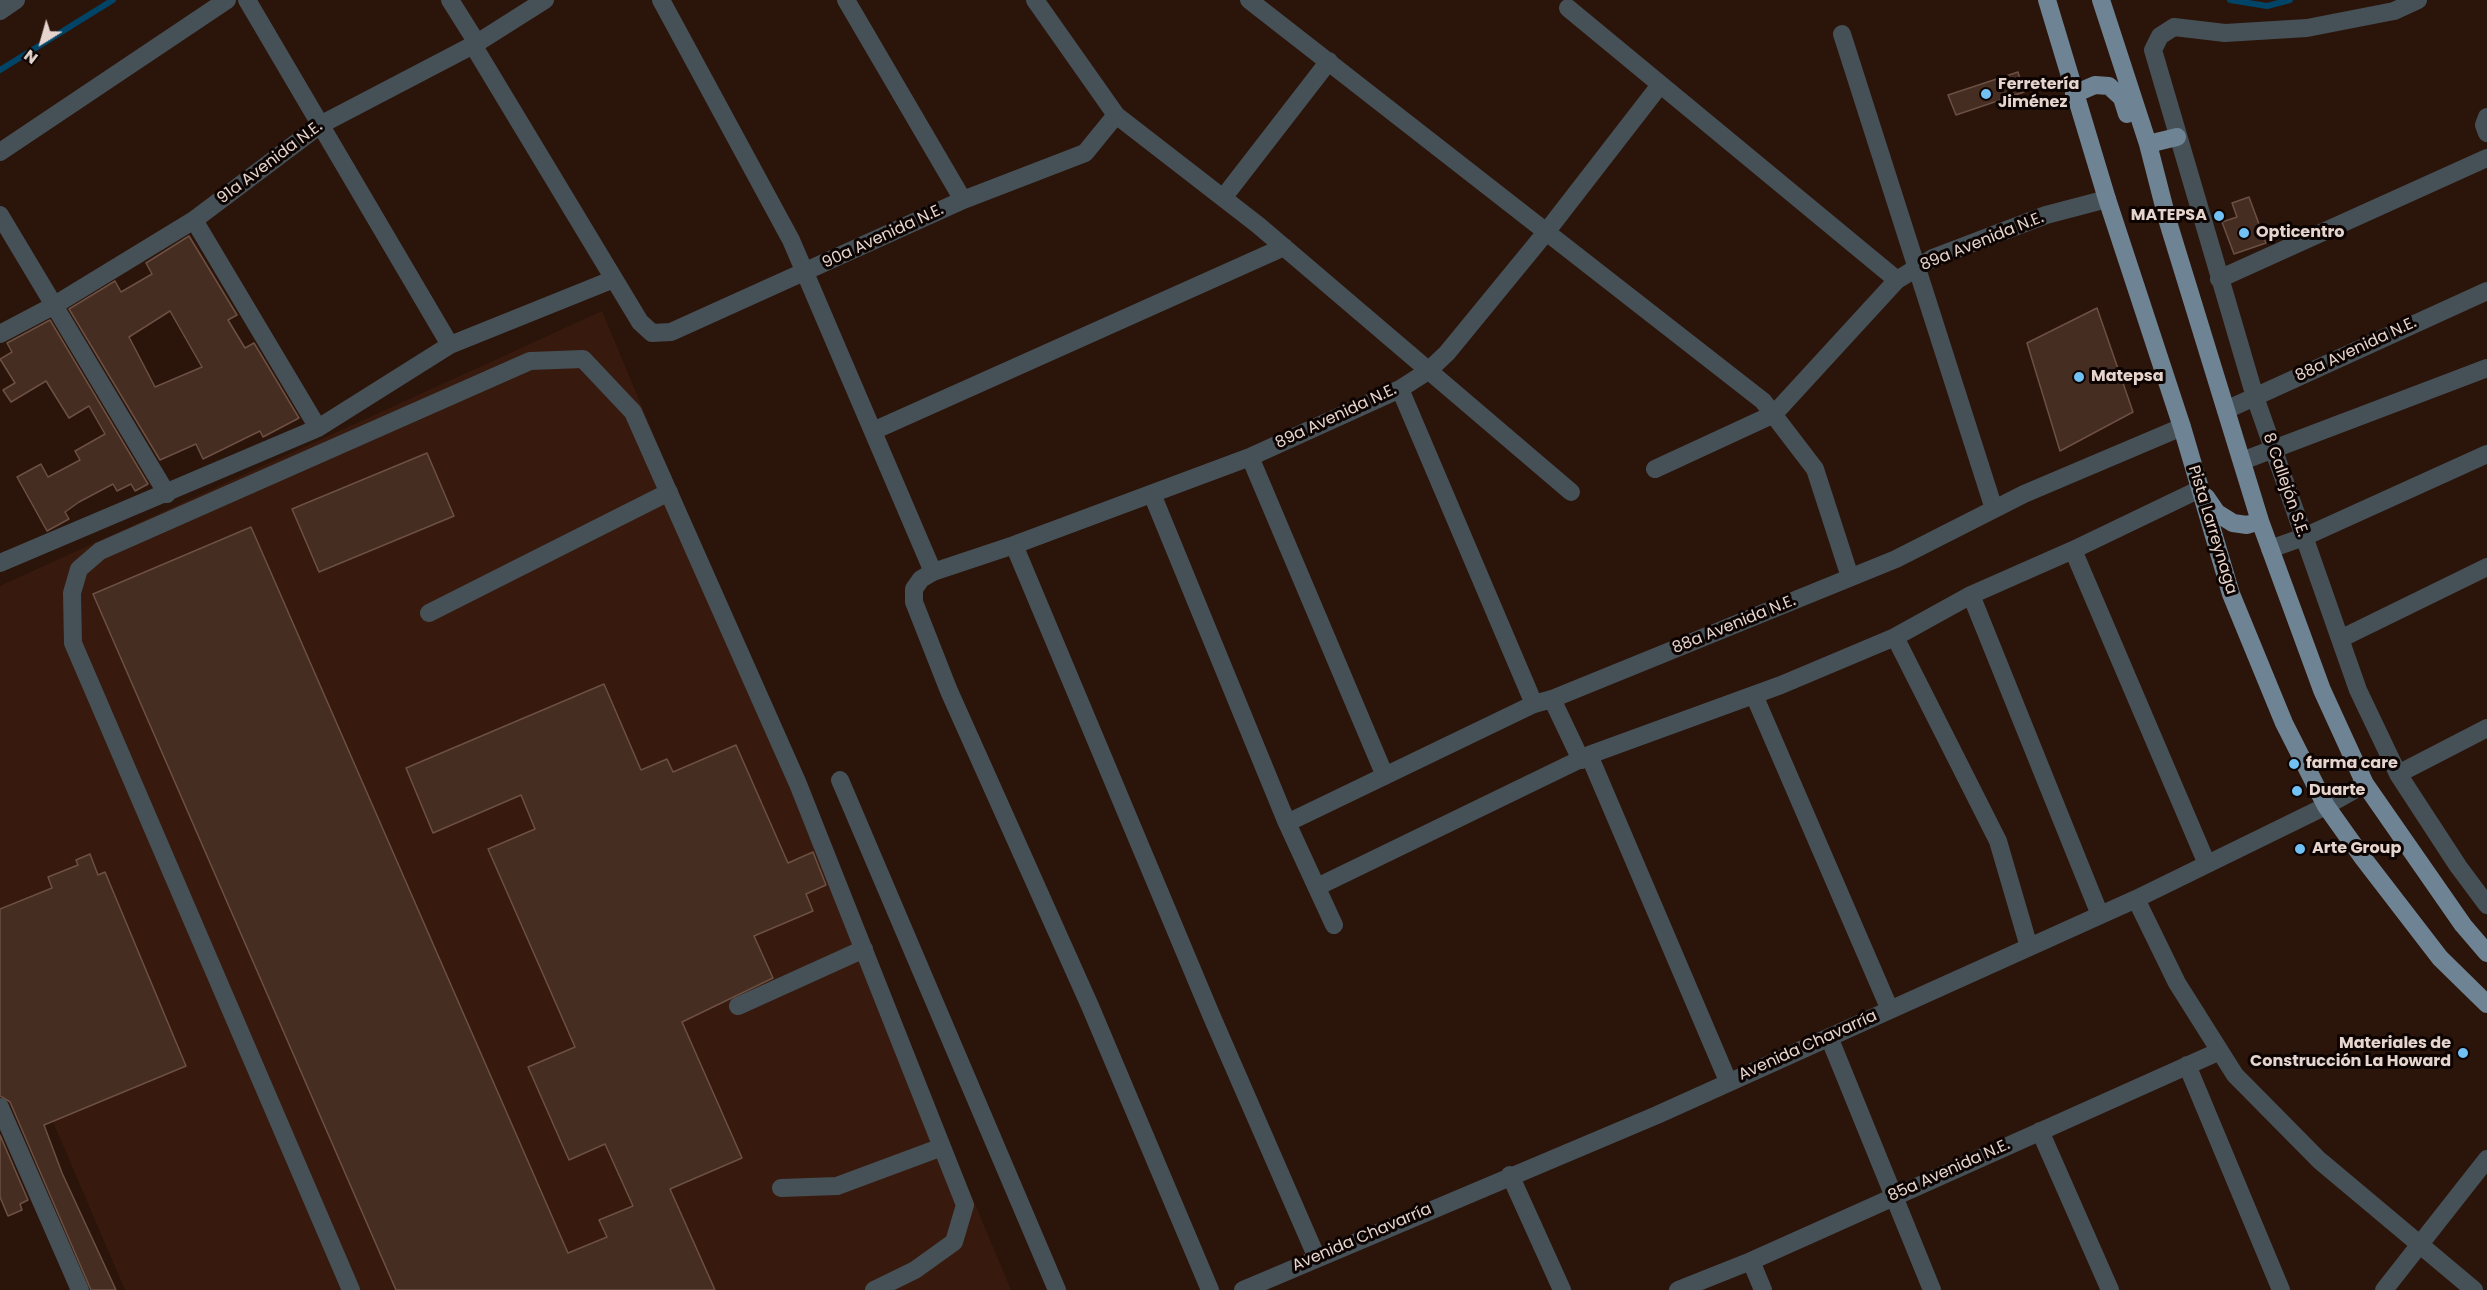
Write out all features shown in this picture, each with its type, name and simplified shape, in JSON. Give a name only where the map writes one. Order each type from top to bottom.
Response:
[{"type":"main road","points":[[2101,0],[2148,144],[2168,222],[2260,521],[2322,690],[2365,784],[2463,926],[2487,954]]},
{"type":"main road","name":"Pista Larreynaga","points":[[2047,2],[2107,199],[2181,427],[2231,594],[2284,723],[2326,806],[2425,941],[2487,1004]]},
{"type":"main road","points":[[2074,94],[2095,85],[2109,86],[2122,98],[2157,206],[2168,222]]},
{"type":"main road","points":[[2148,144],[2177,138]]},
{"type":"main road","points":[[2200,489],[2217,513],[2233,524],[2247,525],[2260,521]]},
{"type":"street","points":[[0,11],[16,0]]},
{"type":"street","points":[[0,152],[227,0]]},
{"type":"street","points":[[247,0],[450,345]]},
{"type":"street","points":[[2,557],[167,494],[318,428],[450,345],[614,279],[473,45],[477,42],[450,0]]},
{"type":"street","name":"91a Avenida N.E.","points":[[0,334],[53,306],[194,220],[320,125],[477,42],[545,0]]},
{"type":"street","points":[[661,0],[791,240],[873,431],[933,572],[921,579],[915,588],[914,602],[949,691],[1090,1006],[1210,1290]]},
{"type":"street","points":[[846,0],[963,200]]},
{"type":"street","points":[[1035,0],[1116,115],[1284,247],[1571,492]]},
{"type":"street","points":[[1249,0],[1764,401],[1815,470],[1850,577]]},
{"type":"street","name":"8 Callejón S.E.","points":[[2418,0],[2394,11],[2307,28],[2225,33],[2174,27],[2160,36],[2153,50],[2255,397],[2358,690],[2398,774],[2458,866],[2487,905]]},
{"type":"street","points":[[1568,8],[1898,280]]},
{"type":"street","points":[[1842,34],[1994,510]]},
{"type":"street","points":[[1223,198],[1329,62]]},
{"type":"street","name":"89a Avenida N.E.","points":[[933,572],[1014,545],[1250,457],[1400,389],[1428,371],[1447,353],[1547,231],[1660,85]]},
{"type":"street","name":"90a Avenida N.E.","points":[[614,279],[640,322],[652,333],[671,332],[963,200],[1085,153],[1116,115]]},
{"type":"street","points":[[2487,117],[2484,125],[2487,133]]},
{"type":"street","points":[[2219,279],[2487,158]]},
{"type":"street","name":"89a Avenida N.E.","points":[[1774,414],[1898,280],[1933,258],[2046,215],[2107,199]]},
{"type":"street","points":[[0,215],[167,494]]},
{"type":"street","points":[[194,220],[318,428]]},
{"type":"street","points":[[873,431],[1284,247]]},
{"type":"street","name":"88a Avenida N.E.","points":[[2226,410],[2487,291]]},
{"type":"street","points":[[351,1290],[73,643],[72,593],[79,569],[100,551],[530,361],[583,359],[633,412],[798,784],[965,1205],[954,1242],[915,1270],[874,1290]]},
{"type":"street","points":[[2242,461],[2487,368]]},
{"type":"street","points":[[1400,389],[1534,704]]},
{"type":"street","points":[[1655,469],[1774,414]]},
{"type":"street","name":"88a Avenida N.E.","points":[[1287,823],[1534,704],[1552,699],[1896,559],[1994,510],[2181,427]]},
{"type":"street","points":[[2270,549],[2304,537],[2487,454]]},
{"type":"street","points":[[1250,457],[1385,776]]},
{"type":"street","points":[[1317,887],[1585,758],[1754,695],[1895,637],[1971,595],[2073,550],[2200,489]]},
{"type":"street","points":[[429,613],[669,492]]},
{"type":"street","points":[[1152,494],[1287,823],[1334,925]]},
{"type":"street","points":[[1014,545],[1207,1006],[1317,1258]]},
{"type":"street","points":[[2073,550],[2207,864]]},
{"type":"street","points":[[2340,639],[2487,567]]},
{"type":"street","points":[[1971,595],[2100,915]]},
{"type":"street","points":[[1895,637],[1998,841],[2029,947]]},
{"type":"street","points":[[1754,695],[1890,1010]]},
{"type":"street","points":[[1552,699],[1585,758],[1728,1081]]},
{"type":"street","points":[[2398,774],[2487,728]]},
{"type":"street","points":[[840,780],[1057,1290]]},
{"type":"street","name":"Avenida Chavarría","points":[[1244,1290],[1510,1174],[1657,1115],[1728,1081],[2136,899],[2326,806],[2365,784]]},
{"type":"street","points":[[2136,899],[2177,983],[2235,1074],[2319,1160],[2419,1247],[2474,1290]]},
{"type":"street","points":[[738,1006],[864,949]]},
{"type":"street","points":[[1829,1037],[1932,1290]]},
{"type":"street","name":"85a Avenida N.E.","points":[[1678,1290],[1751,1261],[2220,1051]]},
{"type":"street","points":[[2187,1065],[2281,1290]]},
{"type":"street","points":[[0,1107],[80,1290]]},
{"type":"street","points":[[2040,1131],[2110,1290]]},
{"type":"street","points":[[781,1188],[837,1186],[942,1147]]},
{"type":"street","points":[[2384,1290],[2487,1159]]},
{"type":"street","points":[[1510,1174],[1562,1290]]},
{"type":"street","points":[[1751,1261],[1763,1290]]},
{"type":"shaded area","points":[[602,311],[1011,1290],[125,1290],[0,998],[0,586]]},
{"type":"building","name":"Ferretería Jiménez","points":[[2018,72],[2024,92],[1956,115],[1948,95]]},
{"type":"building","name":"Opticentro","points":[[2249,197],[2266,243],[2234,254],[2222,222],[2237,217],[2232,203]]},
{"type":"building","points":[[189,236],[237,315],[228,320],[245,348],[254,343],[299,418],[263,437],[260,431],[203,459],[196,444],[160,460],[69,309],[115,281],[121,292],[152,274],[146,263]],"holes":[[[170,311],[202,367],[155,387],[129,337]]]},
{"type":"building","name":"Matepsa","points":[[2097,308],[2133,412],[2060,451],[2027,343]]},
{"type":"building","points":[[50,320],[148,484],[135,491],[131,484],[117,491],[113,484],[79,502],[65,512],[69,519],[47,531],[17,477],[41,464],[48,477],[80,460],[75,451],[105,434],[89,406],[69,418],[46,381],[11,402],[3,390],[15,383],[0,359],[12,352],[7,343]]},
{"type":"building","points":[[427,453],[454,516],[319,572],[292,509]]},
{"type":"building","points":[[251,527],[568,1253],[607,1237],[599,1220],[633,1206],[605,1144],[569,1160],[528,1067],[575,1047],[488,849],[535,829],[521,795],[433,833],[406,768],[604,684],[641,770],[667,759],[673,772],[736,745],[788,863],[813,852],[826,885],[806,894],[813,911],[754,936],[773,978],[682,1022],[742,1158],[670,1189],[715,1290],[396,1290],[93,594]]},
{"type":"building","points":[[90,854],[98,875],[105,872],[186,1066],[44,1125],[62,1173],[116,1290],[91,1290],[10,1102],[0,1096],[0,909],[52,888],[48,877],[78,865],[76,860]]},
{"type":"building","points":[[0,1135],[28,1200],[20,1204],[22,1210],[8,1216],[0,1197]]},
{"type":"waterway","points":[[0,70],[113,0]]},
{"type":"waterway","points":[[2230,0],[2267,6],[2290,0]]},
{"type":"place","name":"Ferretería Jiménez","points":[[1986,94]]},
{"type":"place","name":"MATEPSA","points":[[2219,216]]},
{"type":"place","name":"Opticentro","points":[[2244,233]]},
{"type":"place","name":"Matepsa","points":[[2079,377]]},
{"type":"place","name":"farma care","points":[[2294,764]]},
{"type":"place","name":"Duarte","points":[[2297,791]]},
{"type":"place","name":"Arte Group","points":[[2300,849]]},
{"type":"place","name":"Materiales de Construcción La Howard","points":[[2463,1053]]}]
